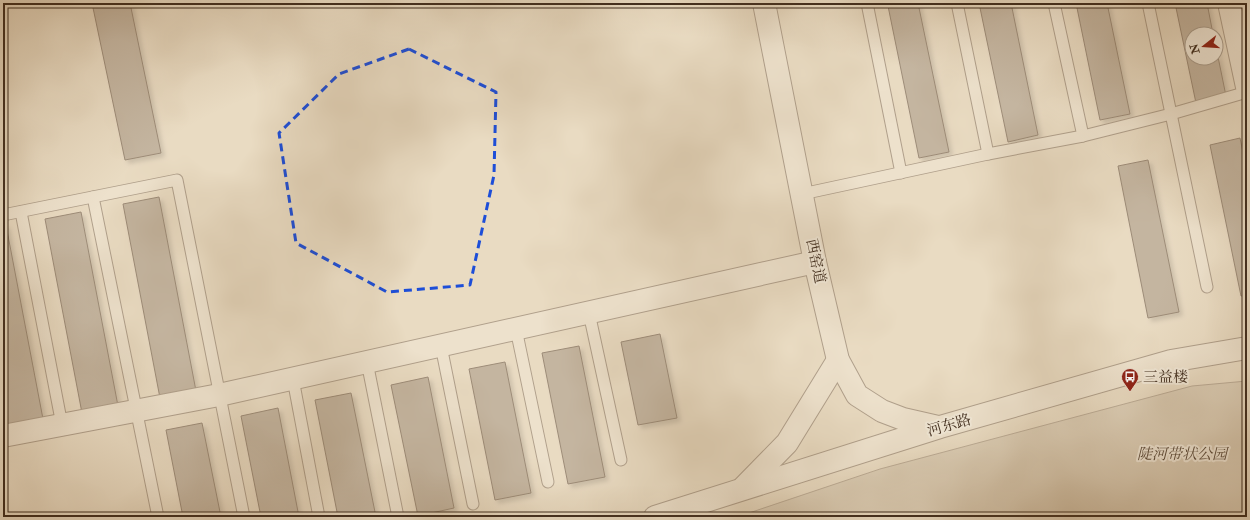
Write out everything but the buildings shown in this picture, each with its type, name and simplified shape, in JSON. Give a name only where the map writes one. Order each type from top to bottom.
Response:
[{"type":"street","name":"西窑道","points":[[764,3],[815,262],[838,360],[857,395],[882,411],[904,419],[940,427]]},
{"type":"street","points":[[1229,3],[1247,87]]},
{"type":"street","points":[[3,436],[219,395],[815,262]]},
{"type":"street","name":"河东路","points":[[655,517],[940,427],[1171,361],[1247,348]]},
{"type":"street","points":[[742,489],[787,443],[838,360]]},
{"type":"lane","points":[[867,3],[901,173]]},
{"type":"lane","points":[[957,3],[988,154]]},
{"type":"lane","points":[[1054,3],[1083,136]]},
{"type":"lane","points":[[1148,3],[1207,287]]},
{"type":"lane","points":[[802,194],[988,154],[1083,136],[1171,114],[1247,92]]},
{"type":"lane","points":[[3,215],[177,180],[244,517]]},
{"type":"lane","points":[[93,197],[158,517]]},
{"type":"lane","points":[[21,212],[62,425]]},
{"type":"lane","points":[[590,313],[620,460]]},
{"type":"lane","points":[[516,329],[548,482]]},
{"type":"lane","points":[[441,346],[473,504]]},
{"type":"lane","points":[[367,362],[398,517]]},
{"type":"lane","points":[[293,379],[319,517]]},
{"type":"highlighted area","points":[[409,49],[496,92],[494,175],[470,285],[387,292],[296,243],[279,133],[339,74]]},
{"type":"green space","name":"陡河带状公园","points":[[1247,381],[1247,517],[737,517],[880,469],[1192,386]]},
{"type":"place","name":"三益楼","points":[[1130,392]]}]
